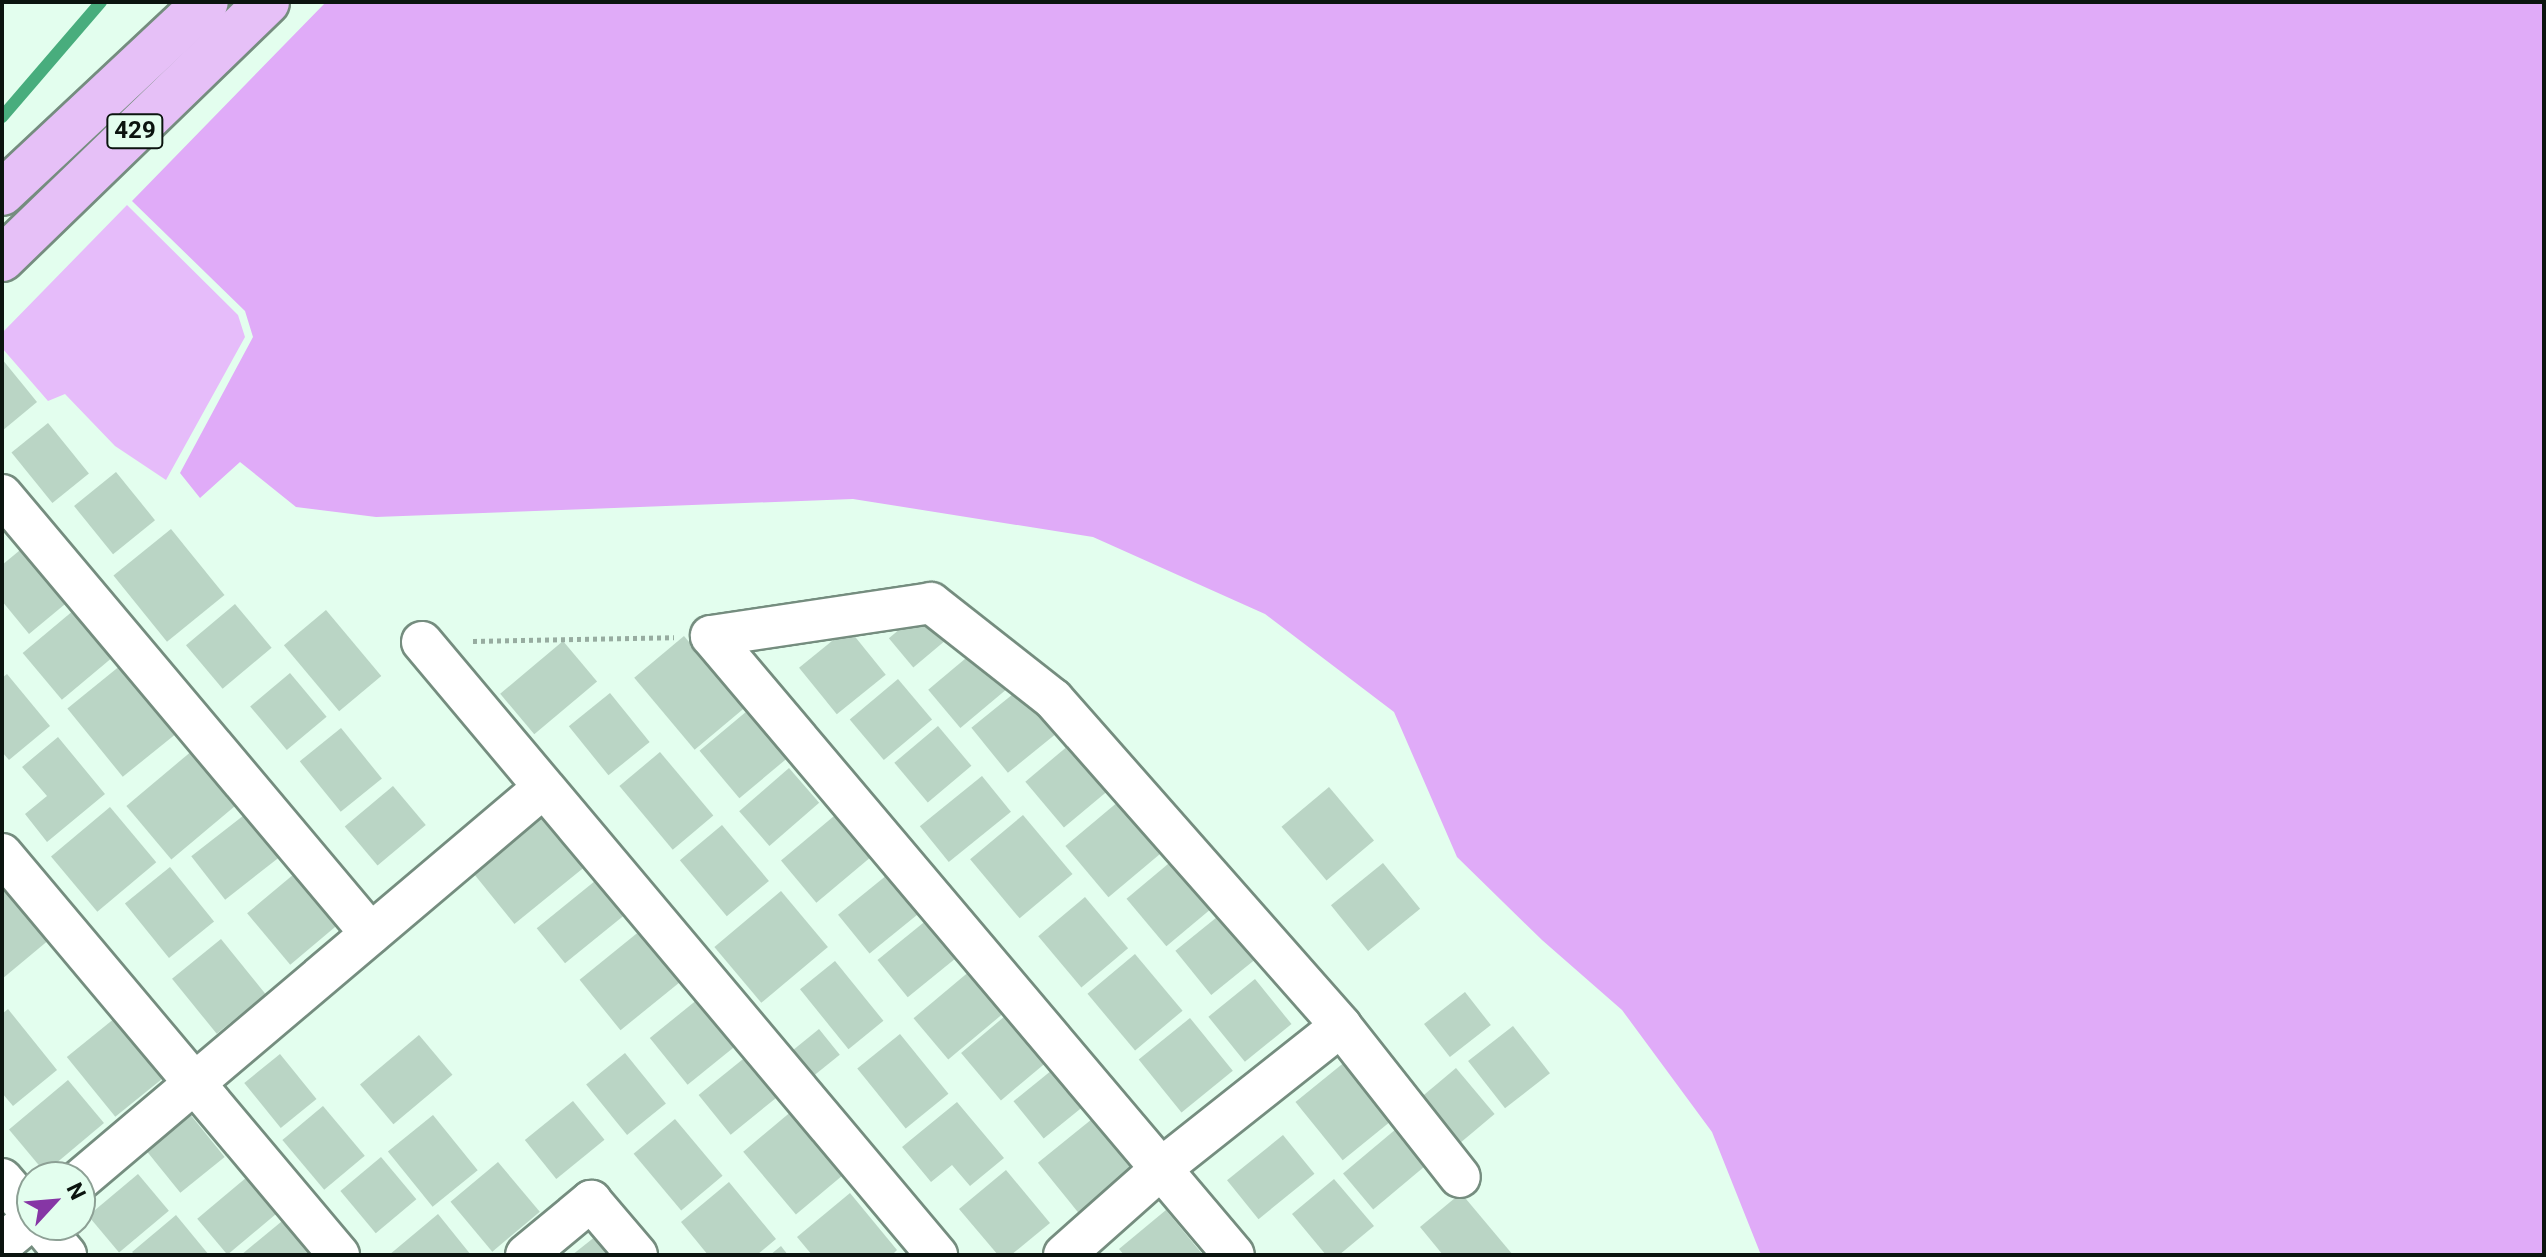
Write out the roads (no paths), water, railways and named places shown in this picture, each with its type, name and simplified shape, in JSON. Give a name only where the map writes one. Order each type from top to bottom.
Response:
[{"type":"highway","name":"429","points":[[2,193],[206,2]]},
{"type":"highway","name":"429","points":[[2,259],[267,2]]},
{"type":"street","points":[[2,495],[371,934]]},
{"type":"street","points":[[1234,1255],[1163,1167],[711,636],[931,603],[1053,699],[1341,1026],[1460,1177]]},
{"type":"street","points":[[422,642],[937,1255]]},
{"type":"street","points":[[96,1166],[543,788]]},
{"type":"street","points":[[2,854],[339,1255]]},
{"type":"street","points":[[1064,1255],[1163,1167],[1341,1026]]},
{"type":"street","points":[[2,1179],[16,1197]]},
{"type":"street","points":[[526,1255],[591,1201],[637,1255]]},
{"type":"waterway","points":[[2,117],[101,2]]}]
